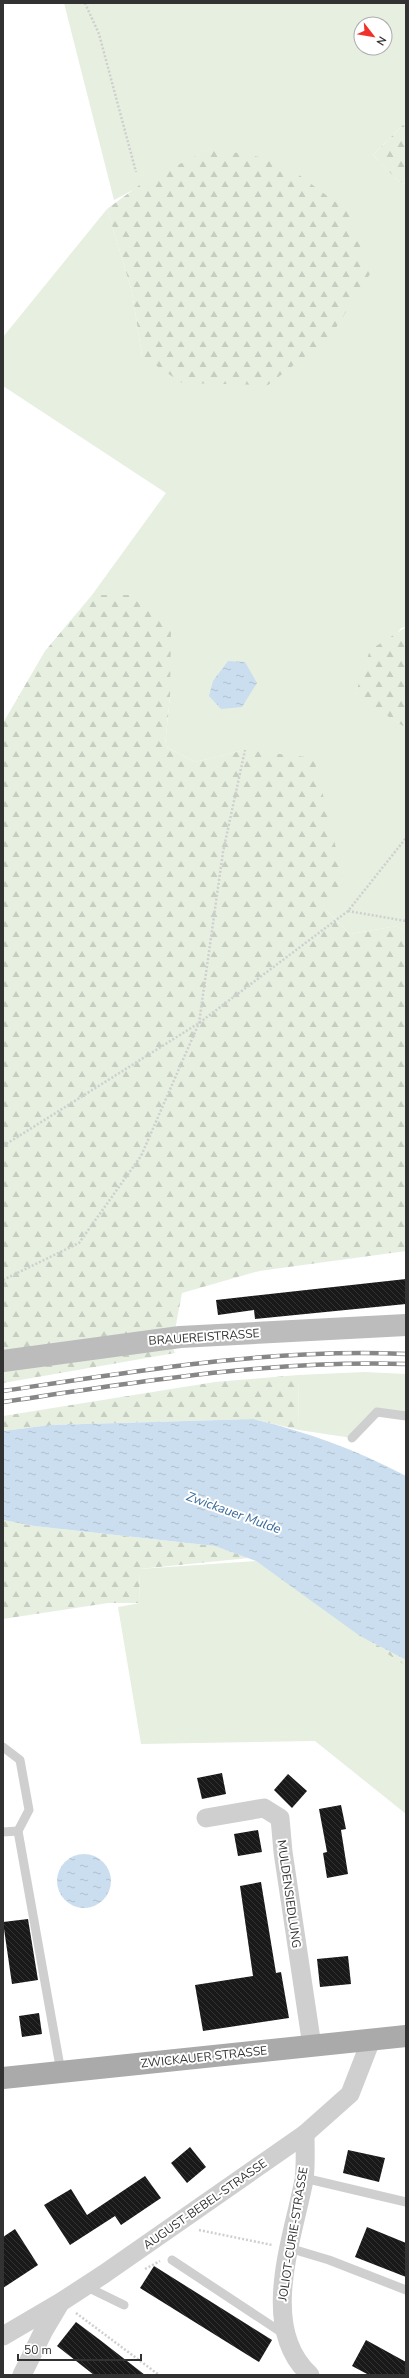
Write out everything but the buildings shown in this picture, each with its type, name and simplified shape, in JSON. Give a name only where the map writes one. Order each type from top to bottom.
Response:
[{"type":"main road","name":"ZWICKAUER STRASSE","points":[[3,2078],[406,2036]]},
{"type":"street","name":"BRAUEREISTRASSE","points":[[3,1361],[180,1337],[406,1325]]},
{"type":"street","name":"MULDENSIEDLUNG","points":[[206,1818],[264,1808],[280,1818],[283,1852],[312,2046]]},
{"type":"street","name":"AUGUST-BEBEL-STRASSE","points":[[3,2336],[85,2286],[305,2134],[350,2094],[371,2040]]},
{"type":"street","name":"JOLIOT-CURIE-STRASSE","points":[[305,2134],[304,2178],[289,2248],[281,2306],[288,2345],[310,2375]]},
{"type":"street","points":[[22,2375],[43,2332],[61,2302]]},
{"type":"lane","points":[[352,1438],[377,1412],[406,1416]]},
{"type":"lane","points":[[3,1747],[20,1760],[29,1810],[18,1831],[61,2072]]},
{"type":"lane","points":[[3,1832],[18,1831]]},
{"type":"lane","points":[[304,2178],[406,2202]]},
{"type":"lane","points":[[289,2248],[329,2260],[406,2290]]},
{"type":"lane","points":[[172,2260],[286,2335]]},
{"type":"lane","points":[[85,2286],[124,2305]]},
{"type":"path","points":[[85,3],[99,34],[136,172]]},
{"type":"path","points":[[3,1280],[79,1243],[141,1156],[200,1023],[223,852],[245,750]]},
{"type":"path","points":[[3,1146],[200,1023],[348,911],[406,838]]},
{"type":"path","points":[[348,911],[406,921]]},
{"type":"path","points":[[181,2221],[193,2228],[289,2248]]},
{"type":"path","points":[[61,2302],[159,2375]]},
{"type":"green space","points":[[64,3],[406,3],[406,122],[373,155],[398,181],[406,184],[406,627],[401,628],[355,694],[403,726],[406,725],[406,933],[397,926],[350,934],[326,910],[343,877],[245,750],[195,762],[165,746],[170,696],[129,595],[92,595],[166,493],[3,386],[3,337],[107,209],[132,292],[142,356],[212,148],[114,200]]},
{"type":"green space","points":[[406,122],[406,184],[398,181],[373,155]]},
{"type":"green space","points":[[212,148],[280,161],[349,212],[370,274],[330,337],[268,385],[182,383],[142,356],[132,292],[107,209],[145,181]]},
{"type":"green space","points":[[92,595],[129,595],[171,628],[170,696],[165,746],[195,762],[245,750],[314,758],[343,877],[327,911],[350,934],[397,926],[406,933],[406,1251],[259,1271],[182,1293],[172,1346],[175,1353],[3,1383],[3,723],[45,651]]},
{"type":"green space","points":[[406,627],[406,725],[403,726],[355,695],[370,650]]},
{"type":"green space","points":[[365,1372],[406,1374],[406,1416],[377,1412],[352,1438],[299,1430],[298,1375]]},
{"type":"green space","points":[[298,1375],[299,1430],[253,1419],[50,1425],[3,1431],[3,1416],[215,1382]]},
{"type":"green space","points":[[3,1520],[34,1526],[215,1546],[249,1558],[139,1569],[140,1603],[108,1603],[3,1619]]},
{"type":"green space","points":[[256,1561],[406,1666],[406,1814],[315,1741],[141,1744],[118,1607],[140,1603],[139,1569]]},
{"type":"green space","points":[[360,1636],[406,1660],[406,1666]]},
{"type":"water","points":[[228,661],[245,662],[257,683],[242,707],[221,709],[209,696],[213,681]]},
{"type":"water","name":"Zwickauer Mulde","points":[[253,1419],[312,1436],[350,1450],[406,1476],[406,1660],[360,1636],[256,1561],[215,1546],[34,1526],[3,1520],[3,1431],[50,1425]]},
{"type":"water","points":[[79,1854],[89,1854],[99,1858],[107,1866],[111,1876],[111,1886],[107,1896],[99,1904],[89,1908],[79,1908],[69,1904],[61,1896],[57,1886],[57,1876],[61,1866],[69,1858]]},
{"type":"railway","points":[[3,1391],[154,1369],[254,1358],[304,1354],[406,1354]]},
{"type":"railway","points":[[3,1402],[154,1380],[254,1369],[304,1365],[406,1364]]}]
